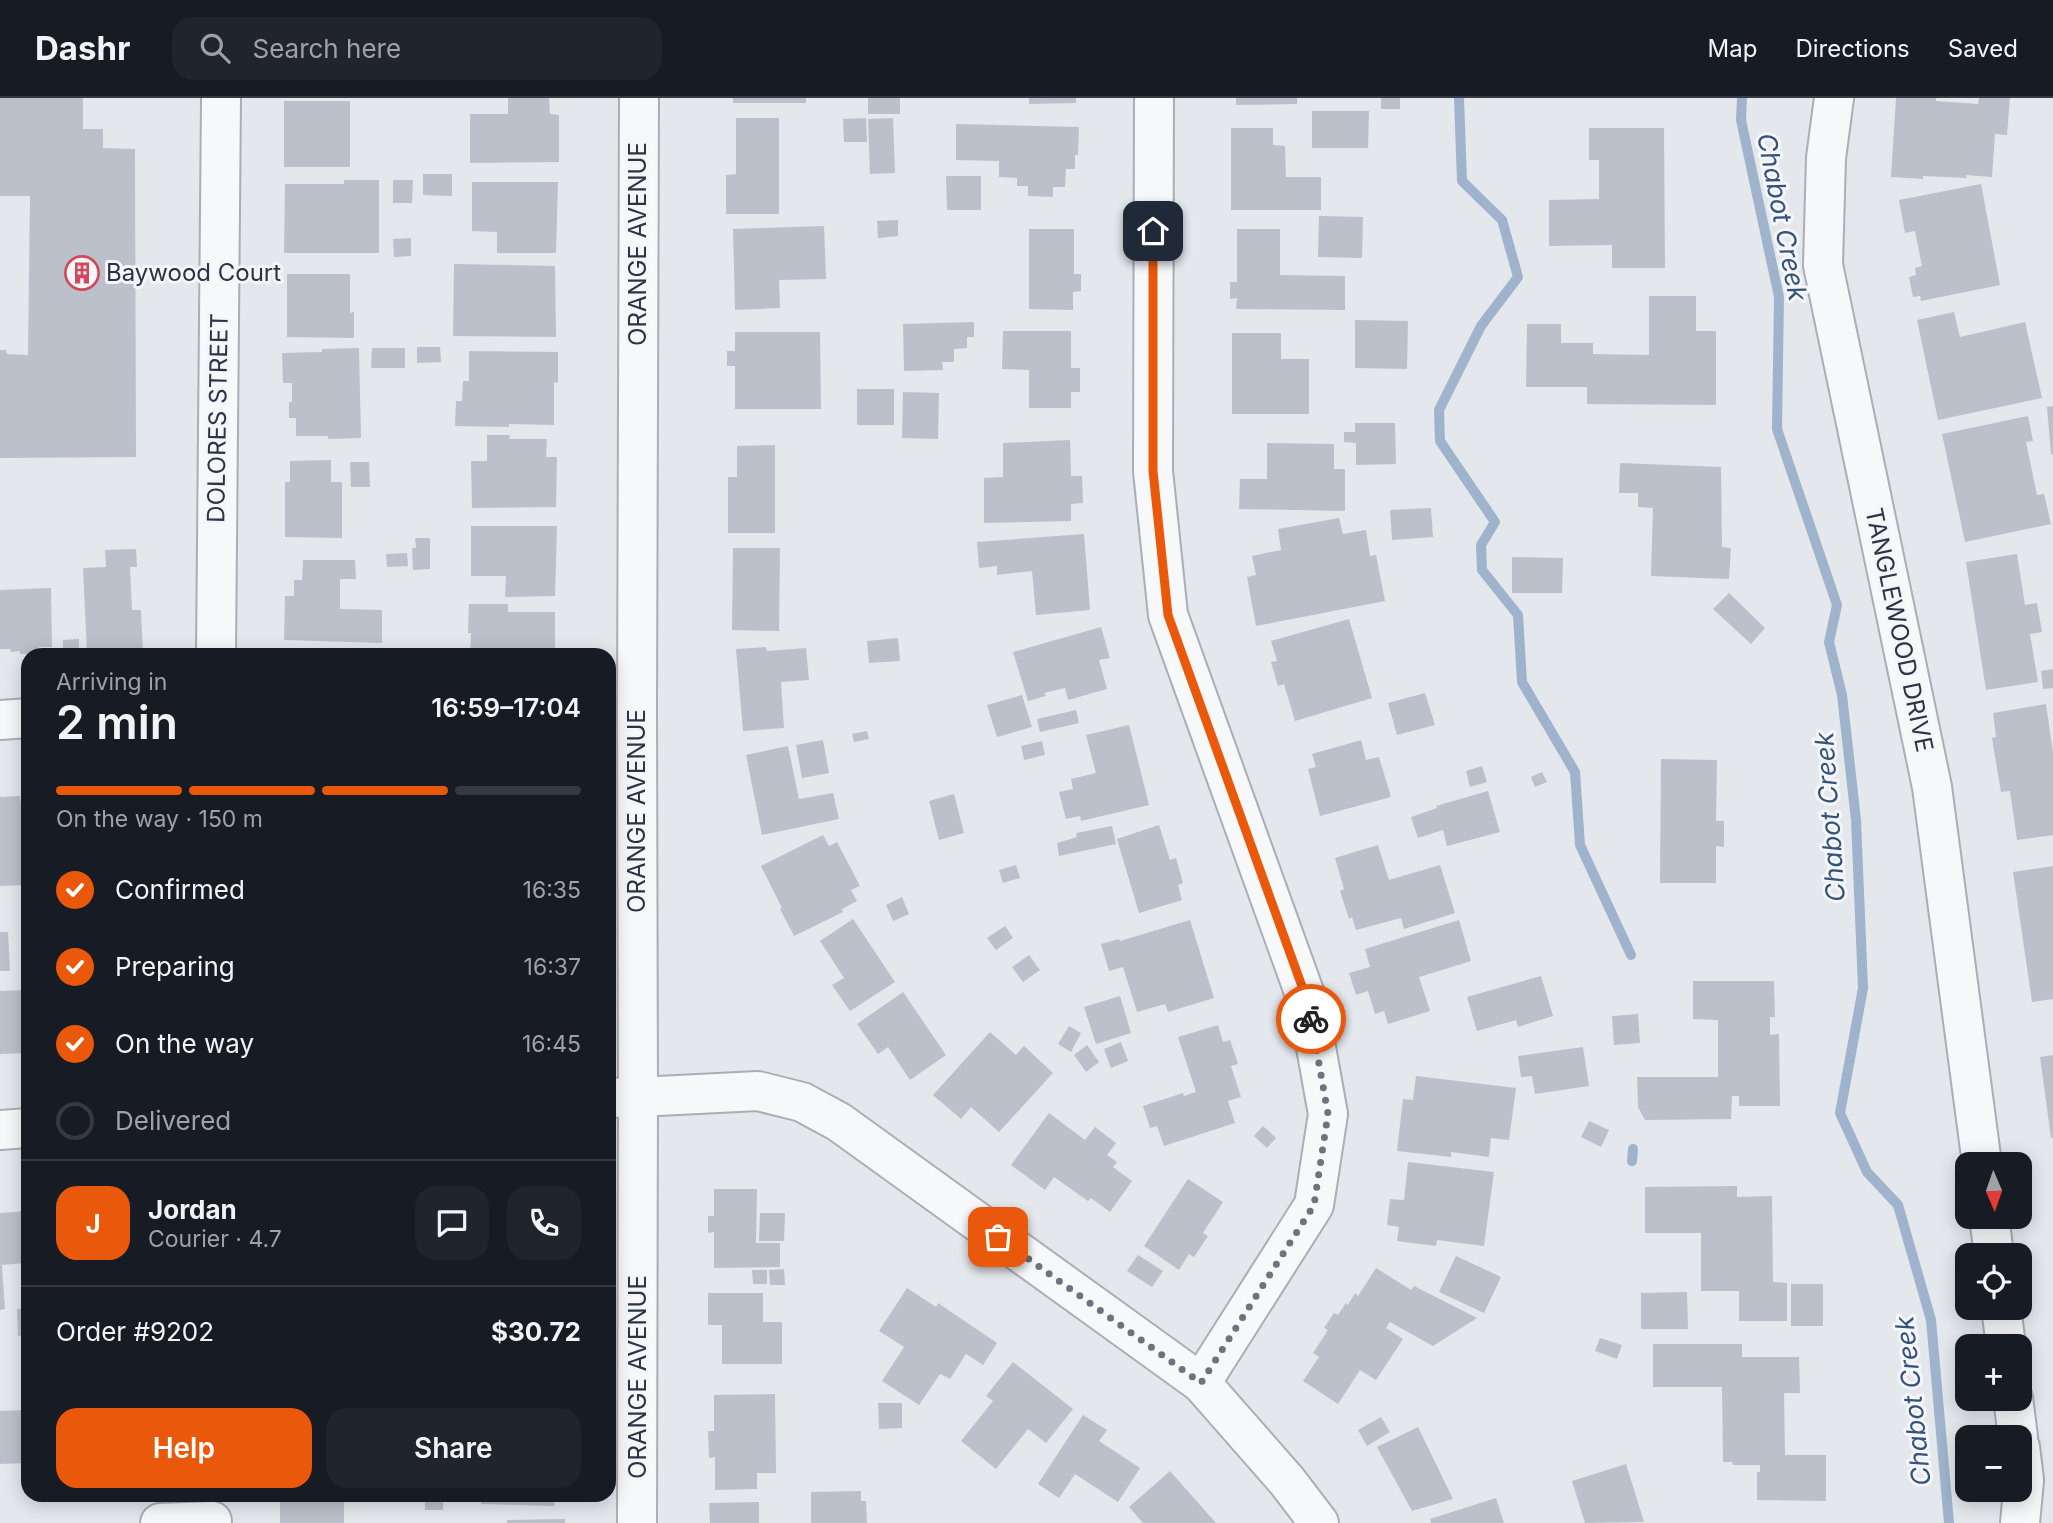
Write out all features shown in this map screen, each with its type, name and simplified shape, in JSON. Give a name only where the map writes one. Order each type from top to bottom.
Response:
[{"type":"street","name":"DOLORES STREET","points":[[216,648],[221,98]]},
{"type":"street","name":"ORANGE AVENUE","points":[[637,1523],[624,1098],[637,681],[639,98]]},
{"type":"street","points":[[1153,98],[1153,471],[1168,615],[1308,1003],[1328,1114],[1314,1205],[1201,1383]]},
{"type":"street","name":"TANGLEWOOD DRIVE","points":[[1834,98],[1826,159],[1824,265],[1932,787],[1980,1152]]},
{"type":"street","points":[[0,720],[21,718]]},
{"type":"street","points":[[624,1098],[758,1091],[802,1102],[839,1122],[1201,1383],[1320,1523]]},
{"type":"street","points":[[0,1130],[21,1128]]},
{"type":"street","points":[[2020,1523],[2022,1502]]},
{"type":"street","points":[[160,1523],[212,1513]]},
{"type":"building","name":"Baywood Court","points":[[0,98],[83,98],[83,129],[103,129],[103,148],[135,149],[136,457],[0,458],[0,350],[6,350],[7,354],[28,355],[30,196],[0,196]]},
{"type":"building","points":[[508,98],[549,98],[550,114],[559,115],[559,162],[470,163],[470,114],[508,114]]},
{"type":"building","points":[[733,98],[806,98],[806,103],[733,103]]},
{"type":"building","points":[[868,98],[900,98],[900,114],[868,114]]},
{"type":"building","points":[[1029,98],[1076,98],[1076,103],[1029,104]]},
{"type":"building","points":[[1236,98],[1297,98],[1297,104],[1236,105]]},
{"type":"building","points":[[1381,98],[1400,98],[1400,109],[1381,109]]},
{"type":"building","points":[[1896,98],[1936,98],[1936,101],[1978,104],[1979,98],[2010,98],[2007,135],[1995,134],[1992,177],[1891,177]]},
{"type":"building","points":[[284,101],[350,101],[350,167],[284,167]]},
{"type":"building","points":[[1312,111],[1369,111],[1368,148],[1312,148]]},
{"type":"building","points":[[736,118],[779,118],[779,214],[726,214],[726,175],[736,174]]},
{"type":"building","points":[[866,118],[867,142],[844,142],[843,119]]},
{"type":"building","points":[[893,118],[895,173],[870,174],[868,119]]},
{"type":"building","points":[[956,124],[1079,127],[1075,169],[1066,169],[1065,187],[1053,187],[1053,197],[1028,196],[1028,186],[1017,186],[1017,178],[999,177],[999,161],[956,160]]},
{"type":"building","points":[[1231,128],[1273,128],[1273,145],[1285,146],[1286,177],[1321,177],[1321,210],[1231,210]]},
{"type":"building","points":[[1589,128],[1664,128],[1665,268],[1612,268],[1612,245],[1549,246],[1549,200],[1599,199],[1599,160],[1589,160]]},
{"type":"building","points":[[423,174],[452,174],[452,196],[423,195]]},
{"type":"building","points":[[946,176],[981,176],[981,210],[947,210]]},
{"type":"building","points":[[344,180],[379,180],[379,253],[284,253],[285,184],[344,184]]},
{"type":"building","points":[[393,180],[413,180],[412,203],[393,203]]},
{"type":"building","points":[[472,182],[558,182],[556,253],[497,253],[497,232],[472,231]]},
{"type":"building","points":[[1981,184],[2000,285],[1921,301],[1920,296],[1913,297],[1909,277],[1916,275],[1915,268],[1922,266],[1915,231],[1905,233],[1899,200]]},
{"type":"building","points":[[1319,216],[1363,217],[1362,258],[1318,257]]},
{"type":"building","points":[[898,220],[898,236],[878,238],[877,221]]},
{"type":"building","points":[[824,226],[826,279],[779,280],[780,308],[735,310],[733,229]]},
{"type":"building","points":[[1029,229],[1074,229],[1074,274],[1081,274],[1081,291],[1073,292],[1073,310],[1029,309]]},
{"type":"building","points":[[1237,229],[1280,229],[1280,275],[1345,276],[1345,310],[1236,309],[1237,298],[1230,299],[1230,282],[1237,282]]},
{"type":"building","points":[[411,238],[411,256],[394,257],[393,239]]},
{"type":"building","points":[[454,264],[555,266],[556,337],[453,336]]},
{"type":"building","points":[[287,274],[350,274],[350,313],[354,312],[354,338],[287,337]]},
{"type":"building","points":[[1649,296],[1696,296],[1696,331],[1716,331],[1716,405],[1587,404],[1587,387],[1526,387],[1527,324],[1561,324],[1561,343],[1593,343],[1593,354],[1649,355]]},
{"type":"building","points":[[1954,312],[1960,337],[2025,322],[2042,398],[1938,420],[1917,320]]},
{"type":"building","points":[[1355,320],[1408,321],[1407,369],[1355,368]]},
{"type":"building","points":[[974,322],[974,337],[967,337],[967,348],[954,349],[954,362],[942,362],[943,370],[904,371],[903,324]]},
{"type":"building","points":[[1003,331],[1071,331],[1071,368],[1080,368],[1080,392],[1071,392],[1071,408],[1029,408],[1029,370],[1002,369]]},
{"type":"building","points":[[735,332],[820,332],[821,409],[735,409],[735,366],[727,366],[727,351],[735,351]]},
{"type":"building","points":[[1232,333],[1281,333],[1281,359],[1309,359],[1309,414],[1232,414]]},
{"type":"building","points":[[417,347],[440,347],[441,362],[417,363]]},
{"type":"building","points":[[359,348],[361,438],[296,436],[296,418],[289,418],[292,383],[283,383],[282,353]]},
{"type":"building","points":[[372,348],[405,348],[405,368],[371,368]]},
{"type":"building","points":[[469,351],[558,352],[558,383],[554,382],[554,425],[455,426],[456,401],[462,401],[463,381],[469,381]]},
{"type":"building","points":[[857,389],[894,389],[894,425],[857,425]]},
{"type":"building","points":[[903,392],[939,393],[938,439],[902,438]]},
{"type":"building","points":[[2053,406],[2053,454],[2051,455],[2047,407]]},
{"type":"building","points":[[2028,416],[2033,441],[2026,442],[2037,495],[2044,494],[2051,524],[1965,542],[1942,434]]},
{"type":"building","points":[[1355,423],[1395,423],[1396,464],[1356,465],[1356,443],[1344,442],[1344,432],[1355,432]]},
{"type":"building","points":[[487,435],[510,435],[509,439],[547,439],[546,457],[557,457],[556,507],[472,508],[471,461],[487,461]]},
{"type":"building","points":[[1070,440],[1071,476],[1082,476],[1083,503],[1071,504],[1071,521],[984,523],[984,478],[1003,477],[1003,443]]},
{"type":"building","points":[[1267,443],[1334,444],[1334,469],[1345,469],[1345,511],[1239,509],[1240,479],[1267,479]]},
{"type":"building","points":[[775,445],[775,533],[728,533],[728,477],[737,477],[737,446]]},
{"type":"building","points":[[331,460],[331,482],[342,482],[342,538],[285,537],[285,482],[290,482],[290,461]]},
{"type":"building","points":[[350,462],[369,462],[370,487],[351,487]]},
{"type":"building","points":[[1620,463],[1721,467],[1722,547],[1731,548],[1729,579],[1651,576],[1653,508],[1638,507],[1638,493],[1619,493]]},
{"type":"building","points":[[1431,508],[1433,537],[1392,540],[1390,510]]},
{"type":"building","points":[[1339,518],[1343,534],[1366,530],[1370,556],[1376,555],[1385,601],[1256,626],[1247,577],[1256,575],[1252,556],[1281,550],[1278,529]]},
{"type":"building","points":[[471,526],[557,526],[555,596],[505,597],[506,576],[471,576]]},
{"type":"building","points":[[1084,534],[1090,610],[1036,615],[1032,571],[997,575],[997,566],[979,568],[977,542]]},
{"type":"building","points":[[415,538],[430,538],[430,569],[413,570],[412,548],[416,548]]},
{"type":"building","points":[[733,548],[780,548],[779,631],[732,630]]},
{"type":"building","points":[[136,549],[137,567],[130,567],[132,610],[141,610],[143,648],[87,648],[83,568],[106,567],[105,550]]},
{"type":"building","points":[[407,553],[408,566],[387,567],[386,554]]},
{"type":"building","points":[[2017,554],[2025,605],[2037,603],[2042,632],[2030,634],[2038,682],[1986,690],[1966,562]]},
{"type":"building","points":[[1512,557],[1563,558],[1562,593],[1512,593]]},
{"type":"building","points":[[303,560],[355,560],[356,579],[340,579],[340,609],[382,610],[382,643],[284,640],[285,596],[294,596],[294,580],[302,580]]},
{"type":"building","points":[[51,588],[52,647],[21,648],[21,654],[20,651],[0,649],[0,590]]},
{"type":"building","points":[[1729,593],[1765,628],[1751,644],[1713,609]]},
{"type":"building","points":[[469,604],[508,604],[508,612],[555,612],[555,648],[470,648],[471,633],[468,633]]},
{"type":"building","points":[[1349,619],[1372,698],[1295,721],[1284,684],[1278,686],[1271,662],[1277,661],[1271,641]]},
{"type":"building","points":[[1101,627],[1110,658],[1099,660],[1107,689],[1068,700],[1065,688],[1044,693],[1046,696],[1028,701],[1013,652]]},
{"type":"building","points":[[898,638],[900,661],[869,663],[867,641]]},
{"type":"building","points":[[79,639],[79,648],[63,648],[63,640]]},
{"type":"building","points":[[766,647],[767,651],[806,648],[809,680],[781,682],[784,728],[743,731],[736,649]]},
{"type":"building","points":[[2053,669],[2053,688],[2043,689],[2041,671]]},
{"type":"building","points":[[1425,693],[1435,725],[1397,735],[1388,703]]},
{"type":"building","points":[[1022,695],[1032,727],[997,737],[987,705]]},
{"type":"building","points":[[2046,704],[2053,752],[2053,835],[2017,840],[2010,791],[2001,792],[1992,738],[1996,737],[1993,713]]},
{"type":"building","points":[[1076,710],[1079,723],[1040,732],[1037,719]]},
{"type":"building","points":[[1129,725],[1149,805],[1081,821],[1080,816],[1066,819],[1059,792],[1073,789],[1071,779],[1096,773],[1086,735]]},
{"type":"building","points":[[867,731],[869,739],[854,742],[852,734]]},
{"type":"building","points":[[823,740],[829,773],[802,778],[796,745]]},
{"type":"building","points":[[1361,740],[1366,760],[1379,757],[1391,797],[1320,816],[1308,769],[1316,767],[1312,754]]},
{"type":"building","points":[[1042,741],[1045,755],[1024,760],[1021,746]]},
{"type":"building","points":[[788,746],[799,799],[833,793],[839,819],[762,835],[746,755]]},
{"type":"building","points":[[1661,759],[1717,760],[1716,821],[1724,821],[1724,847],[1716,846],[1716,883],[1660,883]]},
{"type":"building","points":[[1482,766],[1487,782],[1470,787],[1466,771]]},
{"type":"building","points":[[1542,772],[1547,782],[1535,787],[1531,777]]},
{"type":"building","points":[[1488,791],[1500,832],[1447,846],[1443,830],[1418,838],[1411,817],[1437,808],[1436,806]]},
{"type":"building","points":[[954,794],[964,833],[939,840],[929,801]]},
{"type":"building","points":[[20,796],[21,885],[0,886],[0,797]]},
{"type":"building","points":[[1159,825],[1170,860],[1176,858],[1183,883],[1178,885],[1182,900],[1139,913],[1117,839]]},
{"type":"building","points":[[1112,826],[1116,844],[1059,856],[1057,843],[1077,837],[1076,833]]},
{"type":"building","points":[[823,835],[829,846],[837,842],[860,886],[851,890],[857,901],[842,909],[843,912],[794,936],[761,866]]},
{"type":"building","points":[[1378,845],[1389,880],[1440,865],[1455,913],[1404,929],[1401,918],[1356,930],[1352,917],[1349,919],[1340,891],[1344,889],[1335,858]]},
{"type":"building","points":[[1016,865],[1020,878],[1003,883],[999,870]]},
{"type":"building","points":[[2053,866],[2053,999],[2032,1002],[2013,872]]},
{"type":"building","points":[[902,897],[909,914],[893,921],[886,905]]},
{"type":"building","points":[[853,919],[895,982],[850,1011],[832,985],[844,978],[820,941]]},
{"type":"building","points":[[1190,920],[1214,998],[1168,1012],[1165,1004],[1137,1012],[1123,967],[1109,971],[1101,944]]},
{"type":"building","points":[[1459,920],[1471,961],[1419,977],[1430,1011],[1388,1024],[1384,1011],[1375,1014],[1368,991],[1356,995],[1349,973],[1370,967],[1365,949]]},
{"type":"building","points":[[1005,926],[1013,938],[996,950],[987,938]]},
{"type":"building","points":[[0,932],[8,932],[10,971],[0,971]]},
{"type":"building","points":[[1029,955],[1040,970],[1023,982],[1012,967]]},
{"type":"building","points":[[1541,976],[1553,1016],[1518,1027],[1516,1020],[1477,1031],[1467,997]]},
{"type":"building","points":[[1693,981],[1774,981],[1775,1017],[1770,1017],[1770,1035],[1779,1034],[1780,1106],[1739,1106],[1739,1096],[1732,1096],[1731,1119],[1645,1120],[1638,1107],[1637,1077],[1718,1077],[1718,1020],[1693,1019]]},
{"type":"building","points":[[21,990],[21,1053],[0,1054],[0,991]]},
{"type":"building","points":[[903,992],[946,1055],[910,1080],[888,1047],[878,1054],[857,1024]]},
{"type":"building","points":[[1120,996],[1131,1033],[1096,1044],[1084,1007]]},
{"type":"building","points":[[1638,1014],[1640,1043],[1614,1045],[1612,1016]]},
{"type":"building","points":[[1218,1025],[1223,1042],[1230,1040],[1238,1064],[1231,1066],[1241,1097],[1228,1101],[1235,1123],[1164,1146],[1157,1126],[1150,1128],[1143,1106],[1183,1093],[1184,1096],[1196,1092],[1178,1037]]},
{"type":"building","points":[[1069,1026],[1081,1033],[1071,1052],[1058,1044]]},
{"type":"building","points":[[990,1032],[1016,1055],[1024,1046],[1053,1073],[999,1132],[971,1107],[961,1119],[933,1095]]},
{"type":"building","points":[[1121,1042],[1128,1061],[1111,1068],[1104,1049]]},
{"type":"building","points":[[1087,1045],[1099,1062],[1086,1072],[1074,1055]]},
{"type":"building","points":[[1583,1047],[1589,1086],[1535,1094],[1532,1076],[1521,1077],[1518,1056]]},
{"type":"building","points":[[2053,1055],[2053,1138],[2051,1138],[2040,1057]]},
{"type":"building","points":[[1416,1076],[1516,1088],[1509,1140],[1491,1138],[1489,1157],[1451,1152],[1451,1157],[1397,1151],[1403,1099],[1413,1100]]},
{"type":"building","points":[[1049,1113],[1085,1140],[1095,1127],[1116,1143],[1107,1155],[1117,1162],[1113,1167],[1132,1181],[1110,1212],[1091,1198],[1088,1201],[1054,1177],[1045,1190],[1011,1165]]},
{"type":"building","points":[[1589,1121],[1609,1130],[1601,1147],[1581,1137]]},
{"type":"building","points":[[1263,1126],[1276,1138],[1267,1148],[1254,1136]]},
{"type":"building","points":[[1408,1162],[1494,1172],[1484,1246],[1437,1240],[1436,1246],[1397,1241],[1399,1227],[1387,1225],[1390,1199],[1404,1200]]},
{"type":"building","points":[[1188,1179],[1223,1202],[1203,1233],[1208,1236],[1194,1257],[1189,1254],[1179,1270],[1144,1246]]},
{"type":"building","points":[[1737,1186],[1737,1197],[1772,1196],[1773,1282],[1787,1283],[1787,1321],[1739,1321],[1739,1291],[1701,1291],[1701,1233],[1645,1233],[1645,1187]]},
{"type":"building","points":[[714,1189],[757,1189],[756,1243],[780,1243],[780,1267],[714,1268],[714,1232],[708,1233],[708,1216],[714,1216]]},
{"type":"building","points":[[21,1212],[21,1263],[2,1265],[5,1309],[0,1310],[0,1213]]},
{"type":"building","points":[[760,1213],[785,1213],[784,1241],[759,1241]]},
{"type":"building","points":[[1138,1255],[1163,1271],[1152,1287],[1127,1271]]},
{"type":"building","points":[[1456,1256],[1501,1277],[1484,1313],[1439,1292]]},
{"type":"building","points":[[1376,1268],[1411,1290],[1414,1286],[1477,1318],[1433,1346],[1390,1322],[1386,1328],[1403,1339],[1376,1380],[1360,1370],[1338,1404],[1303,1381],[1319,1357],[1313,1353],[1328,1330],[1324,1328],[1334,1313],[1338,1315],[1346,1303],[1348,1305],[1355,1293],[1358,1296]]},
{"type":"building","points":[[784,1269],[785,1285],[770,1285],[769,1270]]},
{"type":"building","points":[[752,1270],[767,1270],[767,1284],[753,1284]]},
{"type":"building","points":[[1791,1284],[1823,1284],[1823,1326],[1791,1326]]},
{"type":"building","points":[[907,1288],[936,1307],[938,1303],[997,1343],[983,1365],[966,1354],[950,1379],[940,1374],[919,1405],[882,1381],[904,1347],[879,1331]]},
{"type":"building","points":[[1687,1292],[1688,1329],[1641,1329],[1641,1293]]},
{"type":"building","points":[[708,1293],[763,1293],[763,1322],[782,1322],[782,1364],[722,1364],[722,1325],[708,1325]]},
{"type":"building","points":[[17,1309],[21,1309],[21,1336],[18,1336]]},
{"type":"building","points":[[1600,1338],[1622,1345],[1617,1359],[1595,1351]]},
{"type":"building","points":[[1653,1344],[1742,1344],[1742,1357],[1799,1357],[1800,1393],[1784,1393],[1785,1455],[1826,1455],[1826,1501],[1757,1500],[1757,1472],[1760,1472],[1760,1465],[1733,1465],[1732,1462],[1723,1462],[1722,1387],[1653,1387]]},
{"type":"building","points":[[1013,1362],[1073,1409],[1046,1443],[1028,1429],[996,1469],[961,1441],[993,1401],[986,1396]]},
{"type":"building","points":[[775,1394],[776,1473],[757,1473],[757,1489],[715,1490],[715,1457],[709,1458],[708,1431],[714,1431],[714,1395]]},
{"type":"building","points":[[878,1403],[902,1403],[902,1428],[879,1429]]},
{"type":"building","points":[[21,1410],[21,1463],[0,1464],[0,1411]]},
{"type":"building","points":[[1083,1415],[1107,1430],[1099,1441],[1140,1468],[1118,1502],[1075,1474],[1059,1498],[1038,1484]]},
{"type":"building","points":[[1381,1417],[1390,1432],[1367,1446],[1358,1430]]},
{"type":"building","points":[[1418,1427],[1453,1499],[1412,1511],[1377,1447]]},
{"type":"building","points":[[1626,1464],[1644,1522],[1585,1523],[1572,1481]]},
{"type":"building","points":[[1170,1471],[1216,1523],[1143,1523],[1129,1507]]},
{"type":"building","points":[[861,1491],[861,1501],[866,1501],[867,1523],[811,1523],[811,1492]]},
{"type":"building","points":[[1496,1498],[1504,1523],[1431,1523],[1430,1519]]},
{"type":"building","points":[[280,1502],[344,1502],[344,1523],[280,1523]]},
{"type":"building","points":[[425,1502],[443,1502],[443,1510],[425,1510]]},
{"type":"building","points":[[481,1502],[554,1502],[554,1506]]},
{"type":"building","points":[[759,1502],[759,1523],[710,1523],[709,1503]]},
{"type":"building","points":[[565,1519],[565,1523],[507,1523],[507,1520]]},
{"type":"waterway","points":[[1459,98],[1462,181],[1502,220],[1518,277],[1481,326],[1439,410],[1440,441],[1495,522],[1481,545],[1482,570],[1518,615],[1522,682],[1575,772],[1580,845],[1631,955]]},
{"type":"waterway","name":"Chabot Creek","points":[[1742,98],[1741,120],[1779,297],[1777,429],[1837,605],[1829,642],[1842,695],[1856,820],[1863,988],[1840,1113],[1867,1172],[1898,1205],[1931,1320],[1949,1523]]},
{"type":"waterway","points":[[1632,1161],[1633,1149]]},
{"type":"way so far","points":[[998,1237],[1201,1383],[1314,1205],[1328,1114],[1311,1019]]},
{"type":"place","name":"Baywood Court","points":[[82,273]]},
{"type":"route","points":[[1153,231],[1153,471],[1168,615],[1308,1003],[1311,1019]]}]
